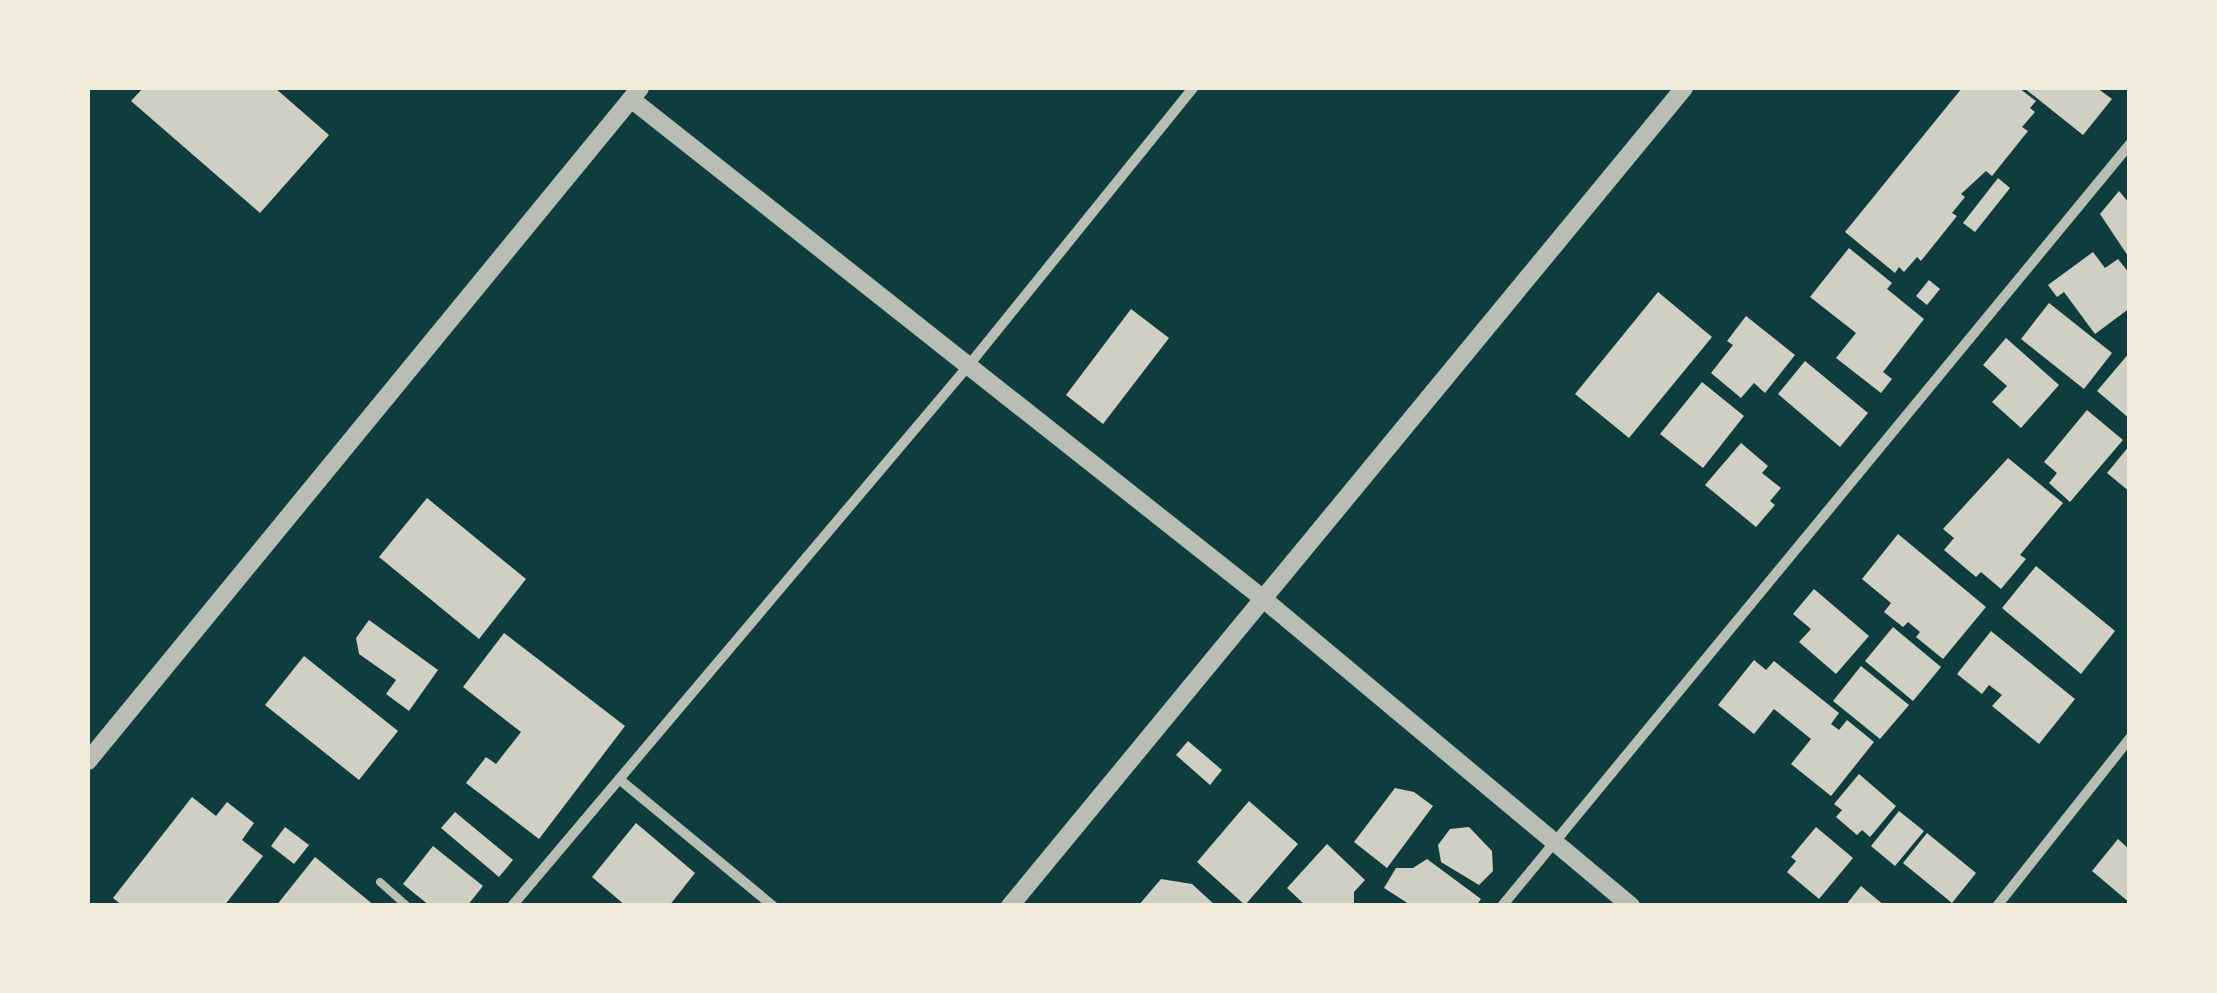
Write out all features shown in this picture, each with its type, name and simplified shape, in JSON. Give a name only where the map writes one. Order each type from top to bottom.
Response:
[{"type":"street","points":[[512,906],[969,366],[1193,88]]},
{"type":"street","points":[[1010,906],[1684,88]]},
{"type":"street","points":[[88,760],[635,93],[969,366],[1262,597],[1630,906]]},
{"type":"street","points":[[1502,906],[2130,144]]},
{"type":"street","points":[[1997,906],[2130,738]]},
{"type":"street","points":[[618,779],[773,906]]},
{"type":"lane","points":[[380,882],[406,906]]},
{"type":"building","points":[[143,88],[275,88],[329,135],[260,213],[131,101]]},
{"type":"building","points":[[1962,88],[2019,88],[2036,101],[2030,108],[2035,112],[2022,127],[2028,131],[1992,176],[1986,171],[1961,194],[1965,197],[1952,213],[1957,216],[1921,261],[1917,257],[1904,272],[1899,267],[1895,273],[1845,232]]},
{"type":"building","points":[[2024,88],[2097,88],[2112,99],[2083,135]]},
{"type":"building","points":[[1998,178],[2010,188],[1975,232],[1963,223]]},
{"type":"building","points":[[2119,191],[2130,204],[2130,259],[2100,214]]},
{"type":"building","points":[[1849,248],[1892,283],[1887,289],[1924,319],[1883,372],[1892,379],[1881,393],[1836,358],[1856,333],[1810,297]]},
{"type":"building","points":[[2093,252],[2105,268],[2118,259],[2130,274],[2130,308],[2095,334],[2064,292],[2057,297],[2048,285]]},
{"type":"building","points":[[1929,280],[1940,289],[1927,305],[1916,296]]},
{"type":"building","points":[[1658,292],[1712,337],[1629,438],[1575,394]]},
{"type":"building","points":[[2049,303],[2112,353],[2084,389],[2021,339]]},
{"type":"building","points":[[1131,309],[1169,338],[1103,424],[1066,395]]},
{"type":"building","points":[[1746,316],[1795,355],[1765,393],[1754,383],[1741,398],[1711,373],[1733,345],[1727,341]]},
{"type":"building","points":[[2006,338],[2059,385],[2021,428],[1992,402],[2007,386],[1983,365]]},
{"type":"building","points":[[2130,352],[2130,419],[2097,391]]},
{"type":"building","points":[[1805,361],[1868,413],[1840,447],[1778,394]]},
{"type":"building","points":[[1702,382],[1744,416],[1703,468],[1660,434]]},
{"type":"building","points":[[2087,410],[2123,440],[2070,502],[2049,483],[2057,473],[2044,462]]},
{"type":"building","points":[[1741,443],[1768,466],[1762,473],[1781,488],[1770,501],[1775,505],[1756,527],[1705,485]]},
{"type":"building","points":[[2130,445],[2130,492],[2107,473]]},
{"type":"building","points":[[2008,458],[2063,503],[2020,555],[2026,559],[2001,589],[1981,572],[1976,577],[1944,550],[1954,538],[1943,529]]},
{"type":"building","points":[[427,498],[526,579],[479,639],[379,557]]},
{"type":"building","points":[[1898,534],[1986,607],[1943,659],[1916,637],[1920,632],[1908,622],[1903,627],[1884,612],[1891,603],[1862,579]]},
{"type":"building","points":[[2036,566],[2115,631],[2081,674],[2002,608]]},
{"type":"building","points":[[1814,589],[1869,636],[1836,674],[1799,642],[1811,629],[1793,614]]},
{"type":"building","points":[[369,620],[438,670],[409,711],[386,694],[396,680],[359,654],[356,638]]},
{"type":"building","points":[[1893,627],[1941,667],[1913,701],[1865,661]]},
{"type":"building","points":[[1991,631],[2075,699],[2039,744],[1992,706],[2002,695],[1989,685],[1982,694],[1957,674]]},
{"type":"building","points":[[504,633],[625,726],[539,839],[466,783],[486,757],[496,764],[521,732],[463,687]]},
{"type":"building","points":[[304,656],[398,731],[359,780],[265,705]]},
{"type":"building","points":[[1754,660],[1766,670],[1774,661],[1839,713],[1831,724],[1839,730],[1847,720],[1874,742],[1831,796],[1791,764],[1811,739],[1774,709],[1754,734],[1718,705]]},
{"type":"building","points":[[1861,666],[1909,705],[1880,739],[1833,701]]},
{"type":"building","points":[[1188,741],[1222,770],[1210,785],[1176,755]]},
{"type":"building","points":[[1859,774],[1896,806],[1870,837],[1862,830],[1857,835],[1836,817],[1842,810],[1834,804]]},
{"type":"building","points":[[1395,788],[1414,792],[1433,806],[1387,868],[1354,842]]},
{"type":"building","points":[[192,797],[216,816],[227,802],[254,823],[242,840],[263,856],[224,906],[123,906],[113,898]]},
{"type":"building","points":[[1249,801],[1298,844],[1245,905],[1197,862]]},
{"type":"building","points":[[1899,811],[1924,831],[1895,866],[1871,846]]},
{"type":"building","points":[[455,812],[513,860],[499,877],[441,828]]},
{"type":"building","points":[[636,823],[695,873],[669,906],[626,906],[592,877]]},
{"type":"building","points":[[285,827],[309,845],[294,864],[271,846]]},
{"type":"building","points":[[1469,827],[1492,851],[1493,871],[1479,885],[1441,862],[1438,845],[1450,829]]},
{"type":"building","points":[[1816,827],[1853,858],[1819,899],[1787,872],[1796,861],[1791,857]]},
{"type":"building","points":[[1927,833],[1976,873],[1952,903],[1903,863]]},
{"type":"building","points":[[2118,839],[2130,850],[2130,903],[2092,871]]},
{"type":"building","points":[[1327,844],[1365,880],[1354,892],[1354,906],[1306,906],[1287,888]]},
{"type":"building","points":[[433,846],[483,886],[467,906],[430,906],[403,884]]},
{"type":"building","points":[[315,857],[375,906],[276,906]]},
{"type":"building","points":[[1427,859],[1481,899],[1476,906],[1412,906],[1384,888],[1396,868],[1413,868]]},
{"type":"building","points":[[1161,879],[1192,884],[1216,906],[1138,906]]},
{"type":"building","points":[[1861,886],[1885,906],[1845,906]]}]
